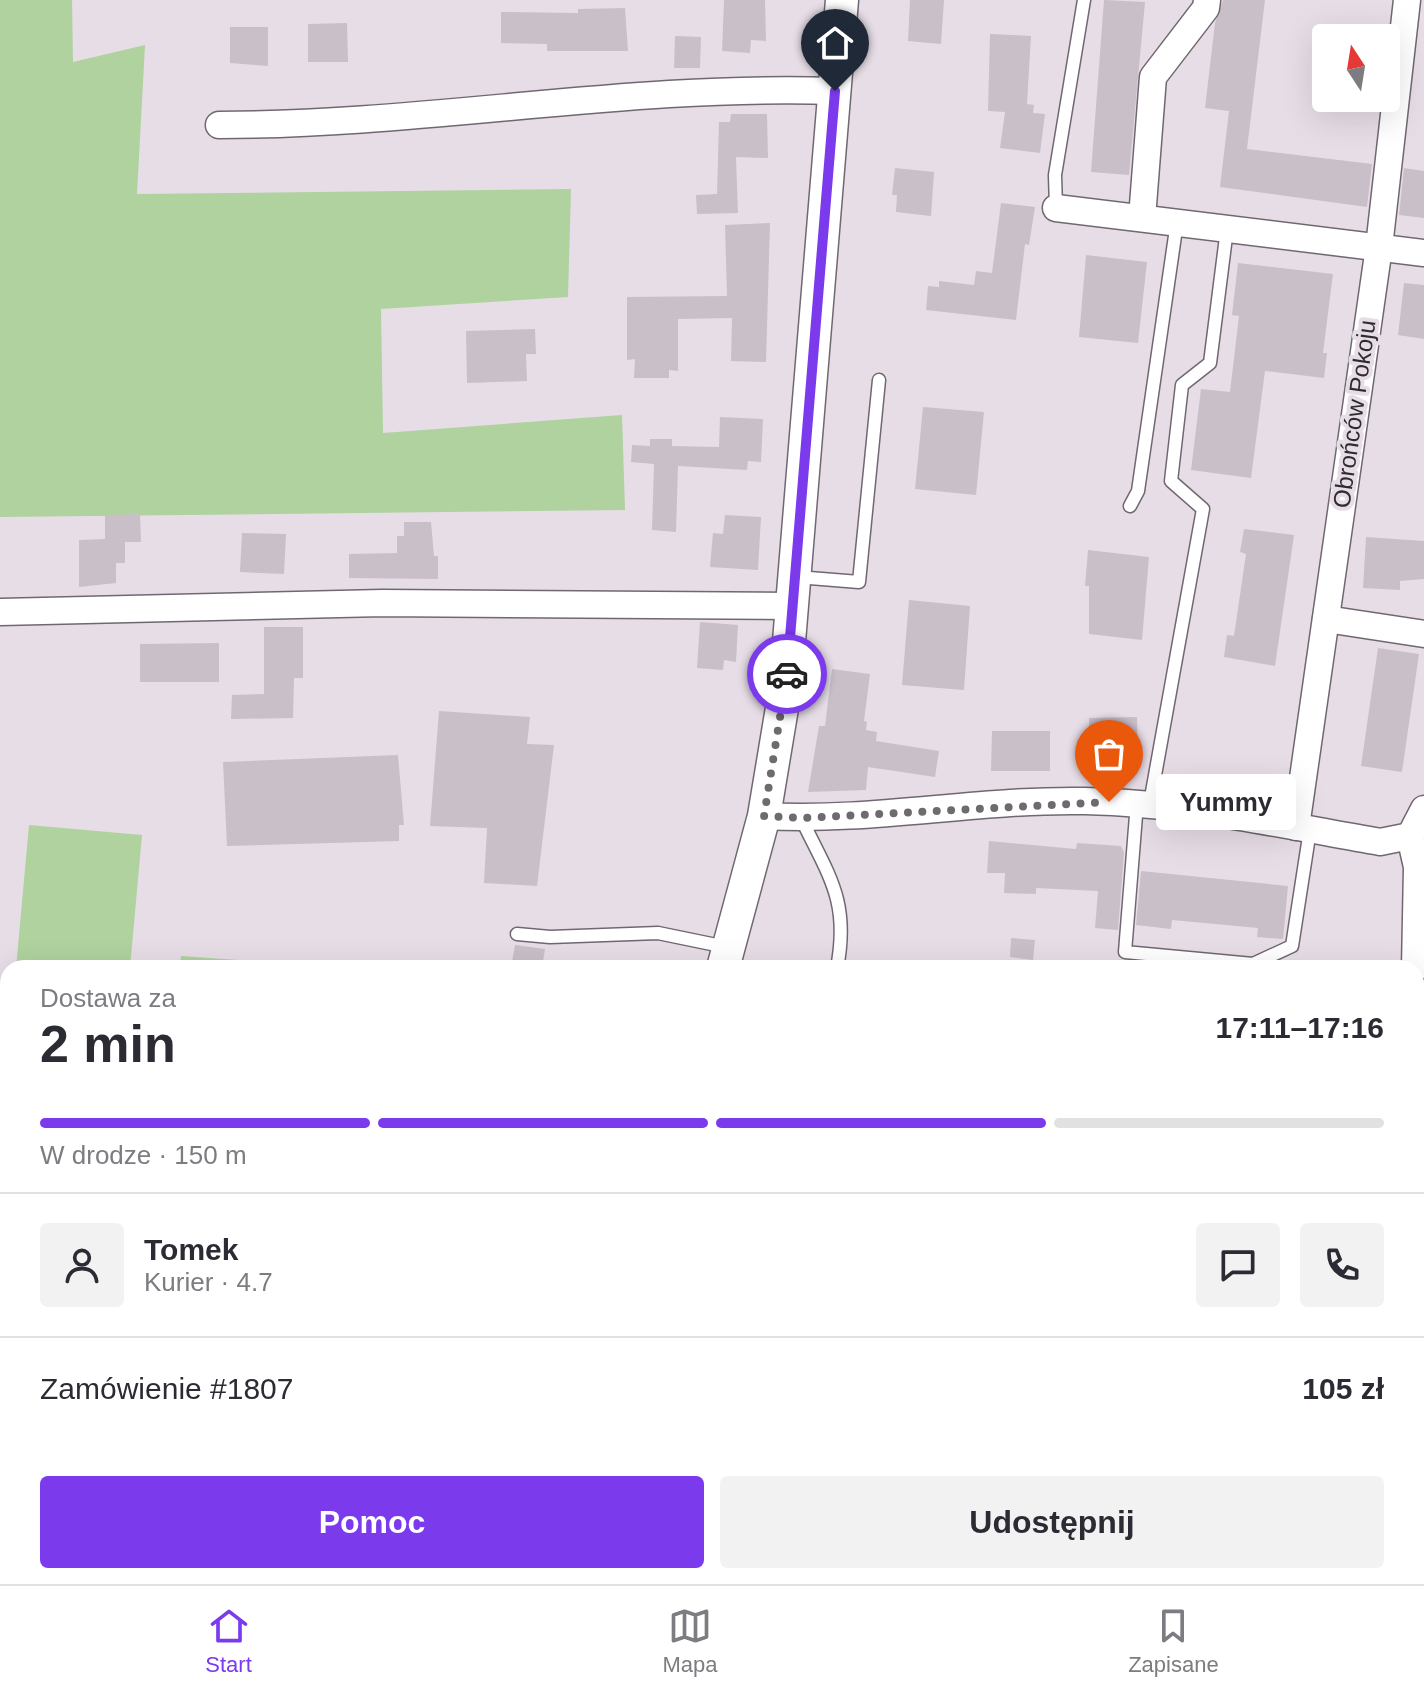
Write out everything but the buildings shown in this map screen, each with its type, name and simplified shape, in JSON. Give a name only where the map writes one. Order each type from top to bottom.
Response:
[{"type":"street","points":[[726,958],[764,816],[781,717],[796,592],[842,0]]},
{"type":"street","points":[[1142,218],[1153,77],[1206,8],[1207,0]]},
{"type":"street","name":"Obrońców Pokoju","points":[[1303,828],[1326,619],[1379,247],[1407,0]]},
{"type":"street","points":[[219,125],[315,125],[699,93],[835,91]]},
{"type":"street","points":[[1056,208],[1424,253]]},
{"type":"street","points":[[0,612],[796,592]]},
{"type":"street","points":[[1326,619],[1424,634]]},
{"type":"street","points":[[764,816],[801,818],[1082,801],[1144,803],[1380,842],[1410,836]]},
{"type":"street","points":[[1415,960],[1417,867],[1410,836],[1424,809]]},
{"type":"lane","points":[[1056,208],[1055,175],[1084,0]]},
{"type":"lane","points":[[1130,506],[1138,491],[1177,222]]},
{"type":"lane","points":[[1210,960],[1125,952],[1144,803],[1203,509],[1171,481],[1182,385],[1210,363],[1227,229]]},
{"type":"lane","points":[[796,592],[859,582],[879,380]]},
{"type":"lane","points":[[801,818],[837,891],[842,932],[838,960]]},
{"type":"lane","points":[[1262,960],[1292,946],[1303,828]]},
{"type":"lane","points":[[517,934],[550,937],[658,933],[726,958]]},
{"type":"green space","points":[[0,0],[72,0],[73,62],[145,45],[137,194],[571,189],[568,297],[381,309],[383,433],[622,415],[625,510],[0,517]]},
{"type":"green space","points":[[29,825],[142,835],[131,960],[17,960]]},
{"type":"green space","points":[[181,956],[238,960],[181,960]]},
{"type":"way so far","points":[[787,674],[764,816],[801,818],[1109,802]]},
{"type":"place","name":"Yummy","points":[[1109,802]]},
{"type":"route","points":[[787,674],[835,91]]}]
